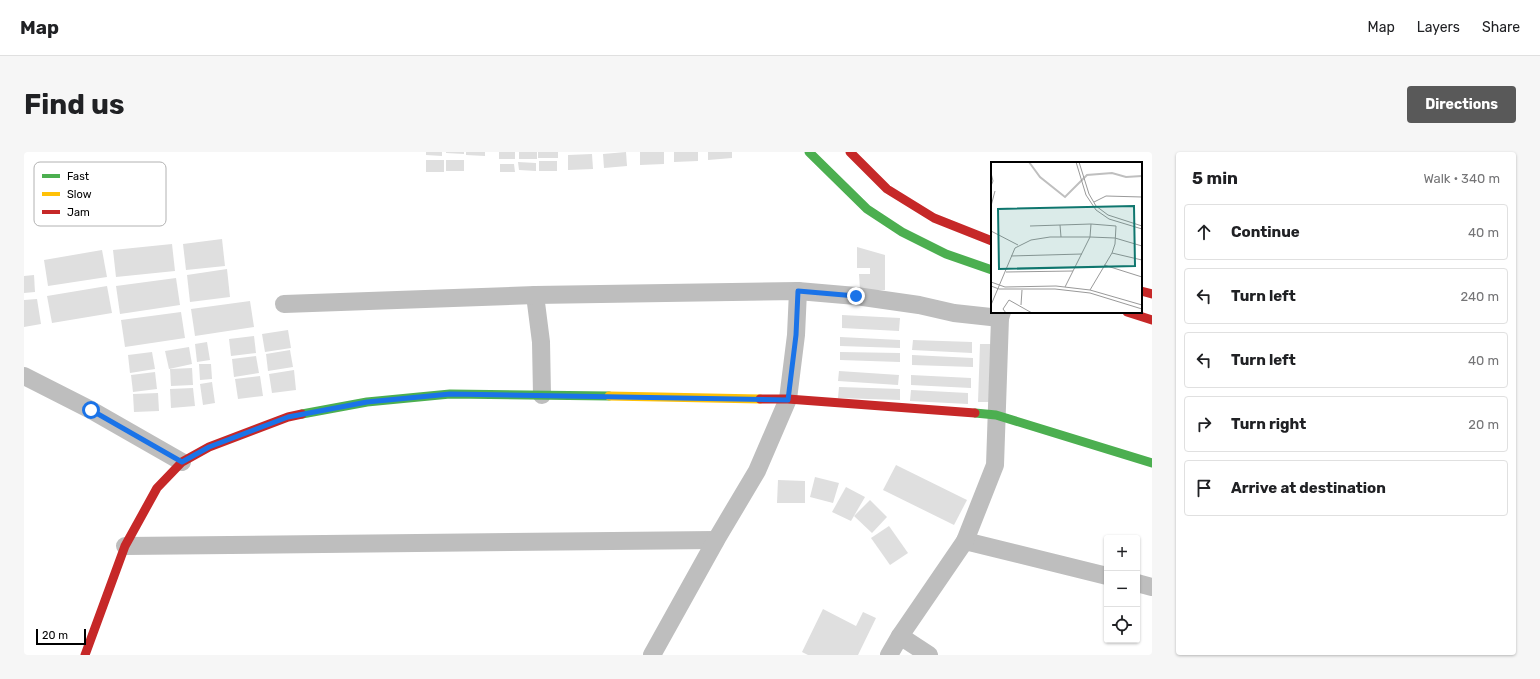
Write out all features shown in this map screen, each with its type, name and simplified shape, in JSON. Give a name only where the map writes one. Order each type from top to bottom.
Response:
[{"type":"street","points":[[810,152],[867,209],[902,232],[946,254],[991,270]]},
{"type":"street","points":[[850,152],[887,189],[934,218],[991,241]]},
{"type":"street","points":[[652,655],[716,540],[757,471],[788,400],[796,335],[798,291]]},
{"type":"street","points":[[284,304],[535,295],[798,291],[856,296],[919,305],[954,313],[1001,315],[995,465],[965,541],[900,636],[889,655]]},
{"type":"street","points":[[1142,291],[1152,294]]},
{"type":"street","points":[[535,295],[541,342],[542,395]]},
{"type":"street","points":[[1130,313],[1152,320]]},
{"type":"street","points":[[24,376],[91,410],[182,462]]},
{"type":"street","points":[[85,655],[125,546],[157,488],[182,462],[209,447],[288,417],[353,404],[450,394],[542,395],[788,400],[996,415],[1152,463]]},
{"type":"street","points":[[125,546],[716,540]]},
{"type":"street","points":[[965,541],[1104,575]]},
{"type":"street","points":[[1140,584],[1152,587]]},
{"type":"street","points":[[900,636],[929,655]]},
{"type":"building","points":[[426,152],[442,152],[442,156],[426,155]]},
{"type":"building","points":[[464,152],[464,154],[446,153]]},
{"type":"building","points":[[466,152],[485,152],[485,156],[466,155]]},
{"type":"building","points":[[499,152],[515,152],[515,159],[499,159]]},
{"type":"building","points":[[519,152],[537,152],[537,159],[519,159]]},
{"type":"building","points":[[538,152],[558,152],[558,158],[538,158]]},
{"type":"building","points":[[626,152],[627,166],[604,168],[603,154]]},
{"type":"building","points":[[640,152],[664,152],[664,164],[640,165]]},
{"type":"building","points":[[674,152],[698,152],[698,161],[674,162]]},
{"type":"building","points":[[708,152],[732,152],[732,158],[708,160]]},
{"type":"building","points":[[592,154],[593,169],[568,170],[568,155]]},
{"type":"building","points":[[426,160],[444,160],[444,172],[426,172]]},
{"type":"building","points":[[446,160],[464,160],[464,171],[446,171]]},
{"type":"building","points":[[539,161],[557,161],[557,171],[539,171]]},
{"type":"building","points":[[518,162],[536,163],[536,171],[519,170]]},
{"type":"building","points":[[500,164],[514,164],[515,172],[500,172]]},
{"type":"building","points":[[222,239],[225,266],[186,270],[183,244]]},
{"type":"building","points":[[172,244],[175,271],[116,277],[113,250]]},
{"type":"building","points":[[857,247],[885,255],[885,290],[860,290],[859,274],[870,274],[870,268],[857,268]]},
{"type":"building","points":[[102,250],[107,277],[48,286],[44,260]]},
{"type":"building","points":[[227,269],[230,297],[190,302],[187,275]]},
{"type":"building","points":[[34,275],[35,292],[24,293],[24,276]]},
{"type":"building","points":[[176,278],[180,305],[120,314],[116,286]]},
{"type":"building","points":[[107,286],[112,313],[52,323],[47,296]]},
{"type":"building","points":[[37,299],[41,324],[24,327],[24,300]]},
{"type":"building","points":[[250,301],[254,327],[195,336],[191,309]]},
{"type":"building","points":[[181,312],[185,338],[125,347],[121,320]]},
{"type":"building","points":[[842,315],[900,318],[899,331],[842,328]]},
{"type":"building","points":[[288,330],[291,348],[265,352],[262,334]]},
{"type":"building","points":[[254,336],[256,353],[231,356],[229,339]]},
{"type":"building","points":[[840,337],[900,340],[900,348],[840,346]]},
{"type":"building","points":[[913,340],[972,342],[972,353],[912,350]]},
{"type":"building","points":[[207,342],[210,360],[197,362],[195,344]]},
{"type":"building","points":[[980,344],[992,344],[990,402],[978,402]]},
{"type":"building","points":[[189,347],[192,364],[169,369],[165,351]]},
{"type":"building","points":[[290,350],[293,367],[268,371],[266,354]]},
{"type":"building","points":[[152,352],[155,369],[130,373],[128,355]]},
{"type":"building","points":[[840,352],[900,353],[900,362],[840,360]]},
{"type":"building","points":[[912,355],[973,358],[973,367],[912,365]]},
{"type":"building","points":[[256,356],[259,373],[234,377],[232,359]]},
{"type":"building","points":[[199,364],[211,364],[212,379],[200,380]]},
{"type":"building","points":[[192,368],[193,385],[171,386],[170,369]]},
{"type":"building","points":[[294,370],[296,390],[272,393],[269,374]]},
{"type":"building","points":[[839,371],[899,375],[898,385],[838,381]]},
{"type":"building","points":[[155,372],[157,389],[133,392],[131,375]]},
{"type":"building","points":[[911,375],[971,378],[971,388],[911,385]]},
{"type":"building","points":[[260,376],[263,396],[238,399],[235,379]]},
{"type":"building","points":[[212,382],[215,403],[203,405],[200,384]]},
{"type":"building","points":[[839,387],[900,389],[900,400],[838,398]]},
{"type":"building","points":[[193,388],[195,406],[171,408],[170,389]]},
{"type":"building","points":[[911,390],[968,393],[968,404],[910,401]]},
{"type":"building","points":[[158,393],[159,411],[134,412],[133,394]]},
{"type":"building","points":[[896,465],[967,500],[954,525],[883,490]]},
{"type":"building","points":[[815,477],[839,483],[833,503],[810,497]]},
{"type":"building","points":[[778,480],[805,481],[805,503],[777,503]]},
{"type":"building","points":[[846,487],[865,497],[851,521],[832,512]]},
{"type":"building","points":[[870,500],[887,517],[872,533],[854,516]]},
{"type":"building","points":[[889,526],[908,553],[890,565],[871,538]]},
{"type":"building","points":[[823,609],[856,626],[863,612],[876,618],[858,655],[808,655],[802,652]]},
{"type":"traffic: fast","points":[[809,152],[867,209],[902,232],[946,254],[991,270]]},
{"type":"traffic: fast","points":[[302,414],[367,402],[450,394],[609,396]]},
{"type":"traffic: fast","points":[[975,413],[996,415],[1152,463]]},
{"type":"traffic: slow","points":[[609,396],[760,399]]},
{"type":"traffic: jam","points":[[850,152],[887,189],[934,218],[991,241]]},
{"type":"traffic: jam","points":[[1142,291],[1152,294]]},
{"type":"traffic: jam","points":[[1130,313],[1152,320]]},
{"type":"traffic: jam","points":[[760,399],[788,399],[975,413]]},
{"type":"traffic: jam","points":[[85,655],[125,546],[157,488],[182,462],[209,447],[288,417],[302,414]]},
{"type":"route","points":[[91,410],[182,462],[209,447],[288,417],[367,402],[450,394],[788,400],[796,335],[798,291],[856,296]]}]
